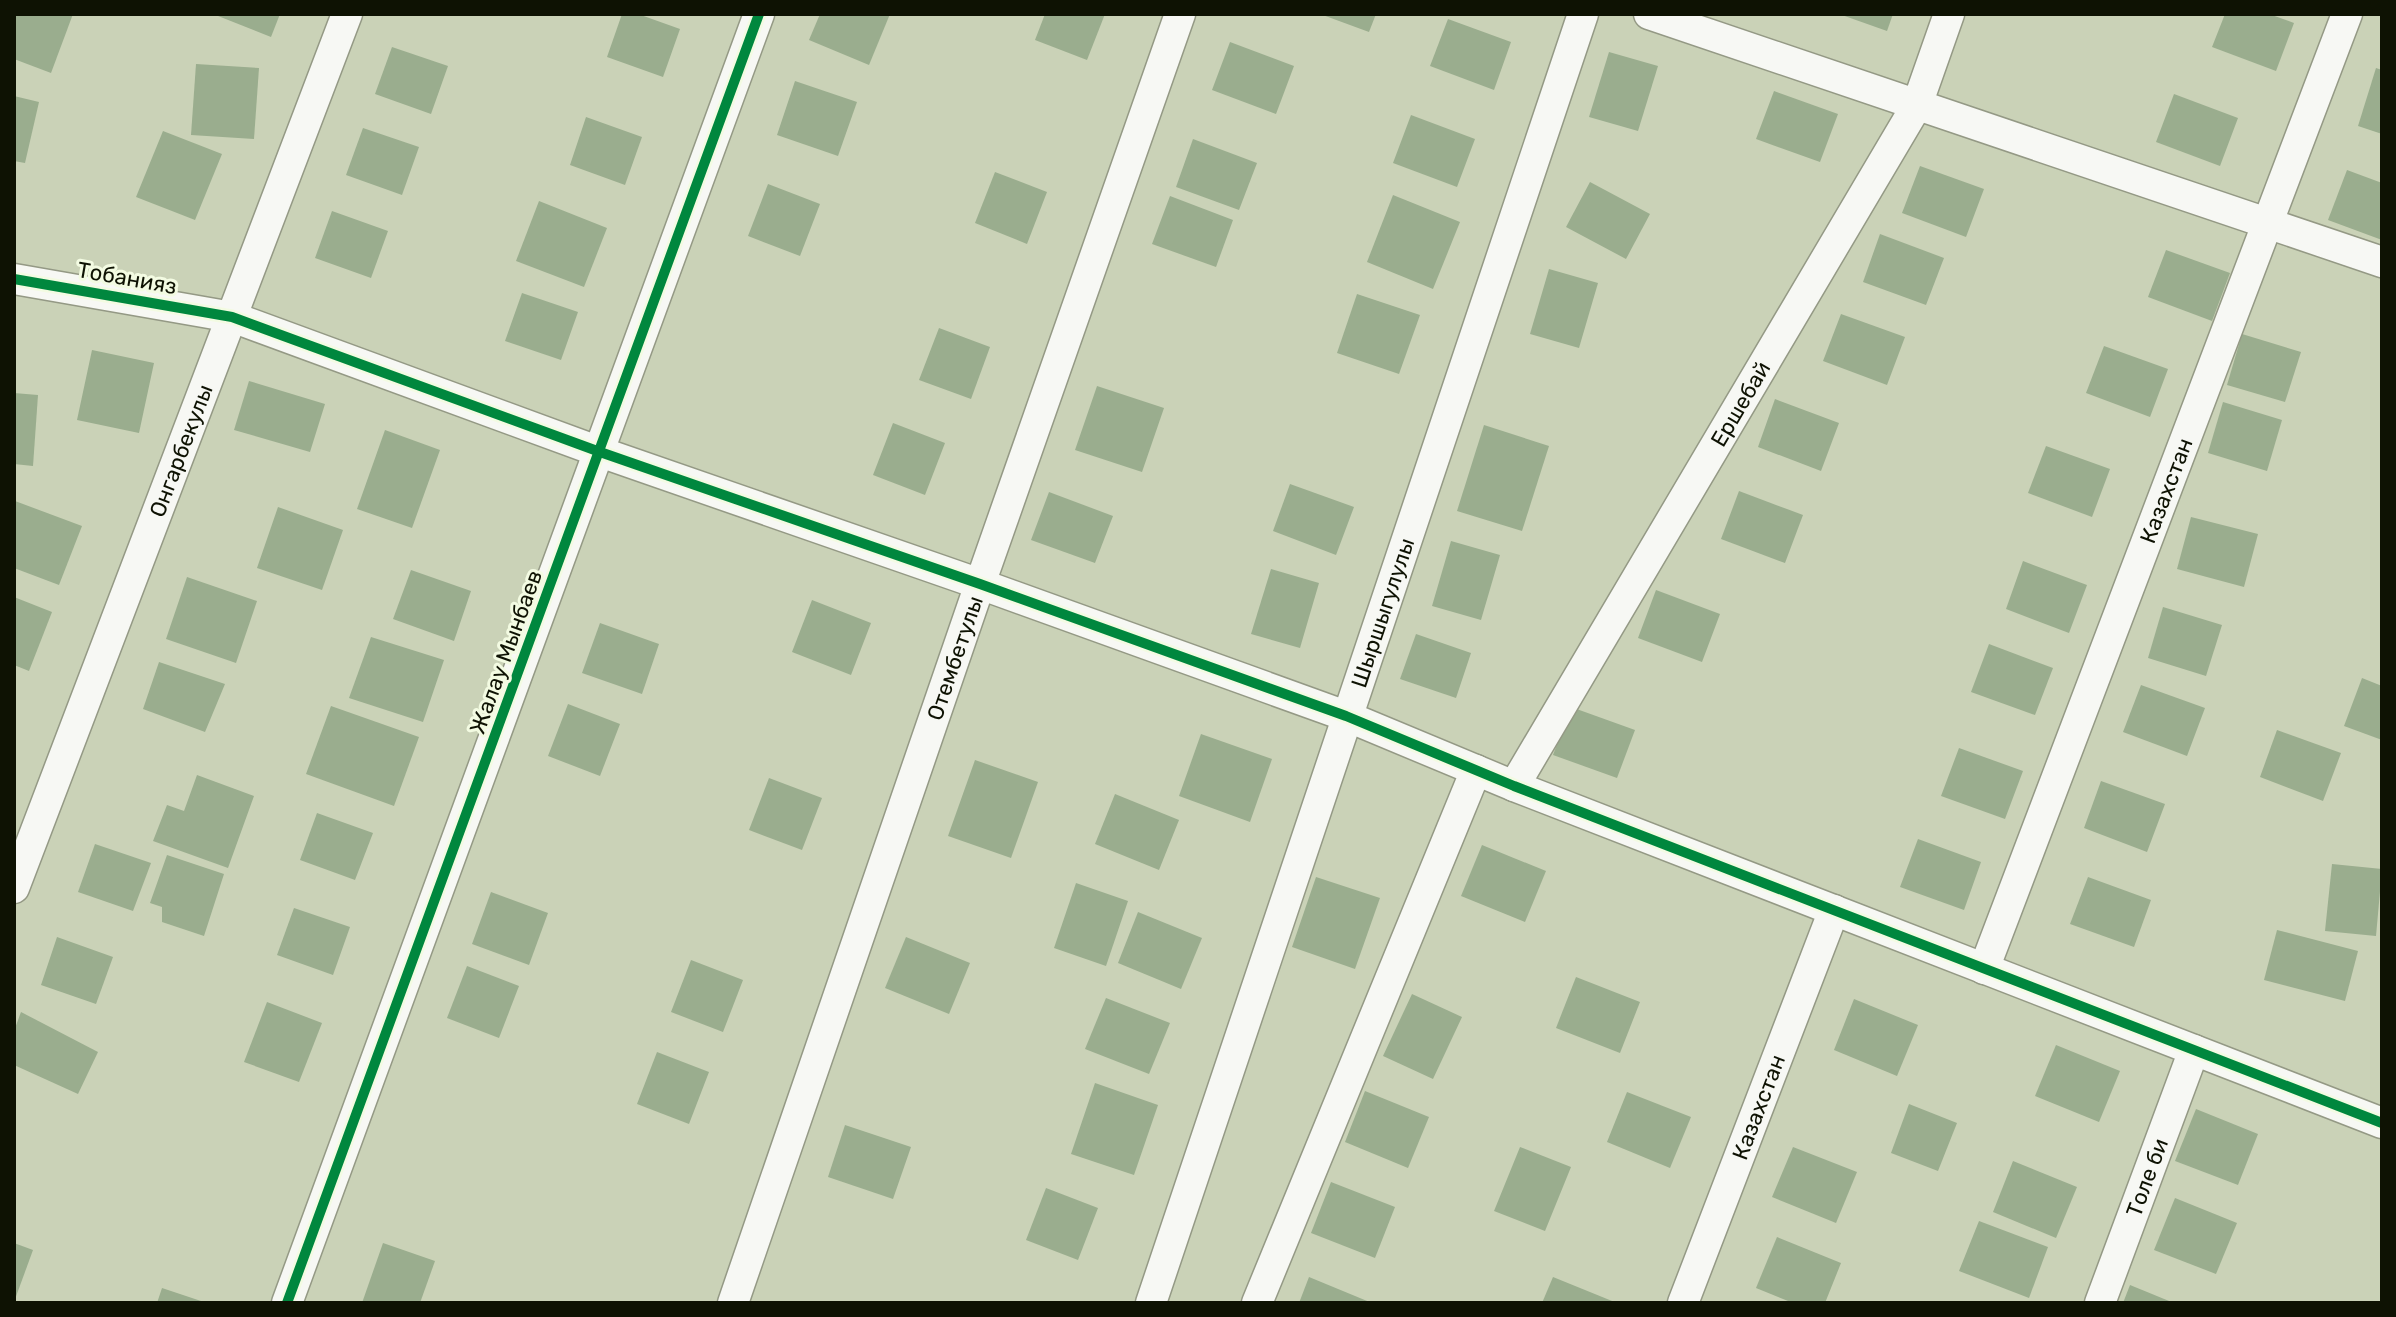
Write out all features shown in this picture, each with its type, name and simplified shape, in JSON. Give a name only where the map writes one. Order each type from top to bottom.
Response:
[{"type":"street","name":"Онгарбекулы","points":[[14,888],[347,14]]},
{"type":"street","name":"Жалау Мынбаев","points":[[287,1303],[759,14]]},
{"type":"street","name":"Отембетулы","points":[[733,1303],[1180,14]]},
{"type":"street","name":"Шыршыгулулы","points":[[1151,1303],[1583,14]]},
{"type":"street","points":[[1649,14],[2382,262]]},
{"type":"street","name":"Ершебай","points":[[1514,786],[1917,105],[1949,14]]},
{"type":"street","name":"Казахстан","points":[[1984,969],[2347,14]]},
{"type":"street","name":"Тобанияз","points":[[14,279],[232,317],[600,452],[1346,716],[1514,786],[2194,1050],[2380,1113]]},
{"type":"street","points":[[1257,1303],[1476,770]]},
{"type":"street","name":"Казахстан","points":[[1683,1303],[1834,910]]},
{"type":"street","name":"Толе би","points":[[2100,1303],[2194,1050]]},
{"type":"building","points":[[14,14],[73,14],[51,73],[14,59]]},
{"type":"building","points":[[213,14],[280,14],[271,37]]},
{"type":"building","points":[[622,14],[638,14],[680,29],[663,77],[607,57]]},
{"type":"building","points":[[820,14],[890,14],[869,65],[809,40]]},
{"type":"building","points":[[1045,14],[1105,14],[1087,60],[1035,40]]},
{"type":"building","points":[[1320,14],[1376,14],[1369,32]]},
{"type":"building","points":[[1839,14],[1893,14],[1887,31]]},
{"type":"building","points":[[2225,14],[2269,14],[2294,23],[2276,71],[2212,47]]},
{"type":"building","points":[[1448,19],[1511,42],[1494,90],[1430,66]]},
{"type":"building","points":[[1230,42],[1294,66],[1276,114],[1212,90]]},
{"type":"building","points":[[392,47],[448,66],[431,114],[375,94]]},
{"type":"building","points":[[1609,52],[1658,66],[1638,131],[1589,117]]},
{"type":"building","points":[[196,64],[259,68],[254,139],[191,135]]},
{"type":"building","points":[[2376,68],[2382,70],[2382,134],[2358,126]]},
{"type":"building","points":[[795,81],[857,102],[838,156],[777,135]]},
{"type":"building","points":[[1774,91],[1838,114],[1820,162],[1756,139]]},
{"type":"building","points":[[2174,94],[2238,118],[2220,166],[2156,142]]},
{"type":"building","points":[[14,96],[39,102],[25,163],[14,161]]},
{"type":"building","points":[[1411,115],[1475,139],[1457,187],[1393,163]]},
{"type":"building","points":[[586,117],[642,137],[625,185],[570,165]]},
{"type":"building","points":[[363,128],[419,147],[402,195],[346,175]]},
{"type":"building","points":[[163,131],[222,154],[195,220],[136,197]]},
{"type":"building","points":[[1193,139],[1257,163],[1239,210],[1176,187]]},
{"type":"building","points":[[1920,166],[1984,189],[1966,237],[1902,213]]},
{"type":"building","points":[[2347,170],[2382,183],[2382,240],[2328,220]]},
{"type":"building","points":[[995,172],[1047,192],[1027,244],[975,223]]},
{"type":"building","points":[[1590,182],[1650,214],[1626,259],[1566,227]]},
{"type":"building","points":[[768,184],[820,204],[800,256],[748,236]]},
{"type":"building","points":[[1393,195],[1460,222],[1433,289],[1367,262]]},
{"type":"building","points":[[1170,196],[1233,220],[1216,267],[1152,244]]},
{"type":"building","points":[[539,201],[607,228],[584,287],[516,261]]},
{"type":"building","points":[[332,211],[388,231],[371,278],[315,258]]},
{"type":"building","points":[[1880,234],[1944,258],[1926,305],[1863,282]]},
{"type":"building","points":[[2166,250],[2230,273],[2212,321],[2148,297]]},
{"type":"building","points":[[1549,269],[1598,283],[1579,348],[1530,334]]},
{"type":"building","points":[[522,293],[578,312],[561,360],[505,341]]},
{"type":"building","points":[[1357,294],[1420,315],[1399,374],[1337,353]]},
{"type":"building","points":[[1841,314],[1905,337],[1887,385],[1823,361]]},
{"type":"building","points":[[939,328],[990,347],[971,399],[919,380]]},
{"type":"building","points":[[2242,334],[2301,352],[2285,402],[2227,385]]},
{"type":"building","points":[[2104,346],[2168,369],[2150,417],[2086,393]]},
{"type":"building","points":[[92,350],[154,363],[139,433],[77,420]]},
{"type":"building","points":[[249,381],[325,404],[310,452],[234,430]]},
{"type":"building","points":[[1097,386],[1164,408],[1142,472],[1075,450]]},
{"type":"building","points":[[14,393],[38,395],[33,466],[14,464]]},
{"type":"building","points":[[1775,399],[1839,423],[1821,471],[1758,447]]},
{"type":"building","points":[[2223,402],[2282,420],[2267,471],[2208,453]]},
{"type":"building","points":[[893,423],[945,443],[925,495],[873,475]]},
{"type":"building","points":[[1484,425],[1549,446],[1522,531],[1457,511]]},
{"type":"building","points":[[385,430],[440,450],[412,528],[357,509]]},
{"type":"building","points":[[2046,446],[2110,469],[2092,517],[2028,493]]},
{"type":"building","points":[[1290,484],[1354,507],[1336,555],[1273,531]]},
{"type":"building","points":[[1739,491],[1803,515],[1785,563],[1721,539]]},
{"type":"building","points":[[1049,492],[1113,516],[1095,563],[1031,540]]},
{"type":"building","points":[[15,501],[82,526],[59,585],[14,568]]},
{"type":"building","points":[[278,507],[343,530],[322,590],[257,568]]},
{"type":"building","points":[[2191,517],[2258,534],[2244,587],[2177,569]]},
{"type":"building","points":[[1451,541],[1500,555],[1481,620],[1432,606]]},
{"type":"building","points":[[2023,561],[2087,585],[2069,633],[2006,609]]},
{"type":"building","points":[[1271,569],[1319,583],[1300,648],[1251,634]]},
{"type":"building","points":[[411,570],[471,591],[454,641],[393,619]]},
{"type":"building","points":[[187,577],[257,601],[236,663],[166,639]]},
{"type":"building","points":[[1656,590],[1720,614],[1702,662],[1638,638]]},
{"type":"building","points":[[14,597],[52,612],[29,671],[14,665]]},
{"type":"building","points":[[812,600],[871,623],[851,675],[792,652]]},
{"type":"building","points":[[2163,607],[2222,625],[2206,676],[2148,658]]},
{"type":"building","points":[[600,623],[659,644],[642,694],[582,673]]},
{"type":"building","points":[[1416,634],[1471,653],[1456,698],[1400,679]]},
{"type":"building","points":[[371,637],[444,660],[423,722],[349,698]]},
{"type":"building","points":[[1989,644],[2053,668],[2035,715],[1971,692]]},
{"type":"building","points":[[159,662],[225,684],[205,732],[143,709]]},
{"type":"building","points":[[2362,678],[2382,686],[2382,740],[2344,726]]},
{"type":"building","points":[[2141,685],[2205,708],[2187,756],[2123,732]]},
{"type":"building","points":[[568,704],[620,724],[600,776],[548,756]]},
{"type":"building","points":[[331,706],[419,737],[394,806],[306,774]]},
{"type":"building","points":[[1571,707],[1635,730],[1617,778],[1553,755]]},
{"type":"building","points":[[2277,730],[2341,753],[2323,801],[2260,777]]},
{"type":"building","points":[[1201,734],[1272,759],[1250,822],[1179,796]]},
{"type":"building","points":[[1959,748],[2023,771],[2005,819],[1941,796]]},
{"type":"building","points":[[975,760],[1038,782],[1011,858],[948,836]]},
{"type":"building","points":[[197,775],[254,796],[228,868],[153,841],[167,805],[184,811]]},
{"type":"building","points":[[769,778],[822,798],[802,850],[749,830]]},
{"type":"building","points":[[2101,781],[2165,804],[2147,852],[2084,828]]},
{"type":"building","points":[[1115,794],[1179,820],[1159,870],[1095,844]]},
{"type":"building","points":[[317,813],[373,833],[355,880],[300,860]]},
{"type":"building","points":[[1918,839],[1981,862],[1964,910],[1900,887]]},
{"type":"building","points":[[95,844],[151,863],[133,911],[78,892]]},
{"type":"building","points":[[1482,845],[1546,871],[1525,922],[1461,896]]},
{"type":"building","points":[[167,855],[224,874],[204,936],[162,922],[162,907],[150,903]]},
{"type":"building","points":[[2332,864],[2382,869],[2376,936],[2325,931]]},
{"type":"building","points":[[1316,877],[1380,898],[1355,969],[1292,947]]},
{"type":"building","points":[[2088,877],[2151,900],[2134,947],[2070,924]]},
{"type":"building","points":[[1076,883],[1128,901],[1106,966],[1054,948]]},
{"type":"building","points":[[491,892],[548,913],[529,965],[472,944]]},
{"type":"building","points":[[294,908],[350,927],[333,975],[277,955]]},
{"type":"building","points":[[1138,912],[1202,938],[1181,989],[1118,963]]},
{"type":"building","points":[[2277,930],[2358,951],[2345,1001],[2264,980]]},
{"type":"building","points":[[57,937],[113,957],[96,1004],[41,985]]},
{"type":"building","points":[[906,937],[970,963],[949,1014],[885,988]]},
{"type":"building","points":[[691,960],[743,980],[723,1032],[671,1012]]},
{"type":"building","points":[[467,966],[519,986],[499,1038],[447,1018]]},
{"type":"building","points":[[1576,977],[1640,1002],[1620,1053],[1556,1028]]},
{"type":"building","points":[[1412,994],[1462,1017],[1433,1079],[1383,1056]]},
{"type":"building","points":[[1106,998],[1170,1023],[1149,1074],[1085,1049]]},
{"type":"building","points":[[1854,999],[1918,1025],[1897,1076],[1834,1050]]},
{"type":"building","points":[[267,1002],[322,1023],[299,1082],[244,1062]]},
{"type":"building","points":[[21,1012],[98,1052],[78,1094],[14,1065],[14,1031]]},
{"type":"building","points":[[2056,1045],[2120,1071],[2099,1122],[2035,1096]]},
{"type":"building","points":[[657,1052],[709,1072],[689,1124],[637,1104]]},
{"type":"building","points":[[1095,1083],[1158,1105],[1134,1175],[1071,1154]]},
{"type":"building","points":[[1365,1091],[1429,1117],[1408,1168],[1345,1142]]},
{"type":"building","points":[[1627,1092],[1691,1117],[1670,1168],[1607,1142]]},
{"type":"building","points":[[1909,1104],[1957,1123],[1938,1171],[1891,1153]]},
{"type":"building","points":[[2196,1109],[2258,1134],[2238,1185],[2175,1161]]},
{"type":"building","points":[[845,1125],[911,1147],[893,1199],[828,1177]]},
{"type":"building","points":[[1520,1147],[1571,1167],[1545,1231],[1494,1211]]},
{"type":"building","points":[[1793,1147],[1857,1172],[1836,1223],[1772,1197]]},
{"type":"building","points":[[2013,1161],[2077,1187],[2056,1238],[1993,1212]]},
{"type":"building","points":[[1331,1182],[1395,1207],[1375,1258],[1311,1233]]},
{"type":"building","points":[[1046,1188],[1098,1208],[1078,1260],[1026,1240]]},
{"type":"building","points":[[2175,1198],[2237,1223],[2216,1274],[2154,1250]]},
{"type":"building","points":[[1979,1221],[2048,1247],[2029,1298],[1959,1271]]},
{"type":"building","points":[[1777,1237],[1841,1263],[1825,1303],[1793,1303],[1756,1288]]},
{"type":"building","points":[[14,1243],[33,1250],[14,1302]]},
{"type":"building","points":[[383,1243],[435,1261],[420,1303],[362,1303]]},
{"type":"building","points":[[1309,1277],[1372,1303],[1299,1303]]},
{"type":"building","points":[[1553,1277],[1617,1303],[1542,1303]]},
{"type":"building","points":[[2130,1285],[2174,1303],[2123,1303]]},
{"type":"building","points":[[162,1288],[204,1302],[204,1303],[157,1303]]},
{"type":"cycle path","points":[[287,1303],[759,14]]},
{"type":"cycle path","points":[[14,279],[232,317],[600,452],[1346,716],[1514,786],[2382,1123]]}]
